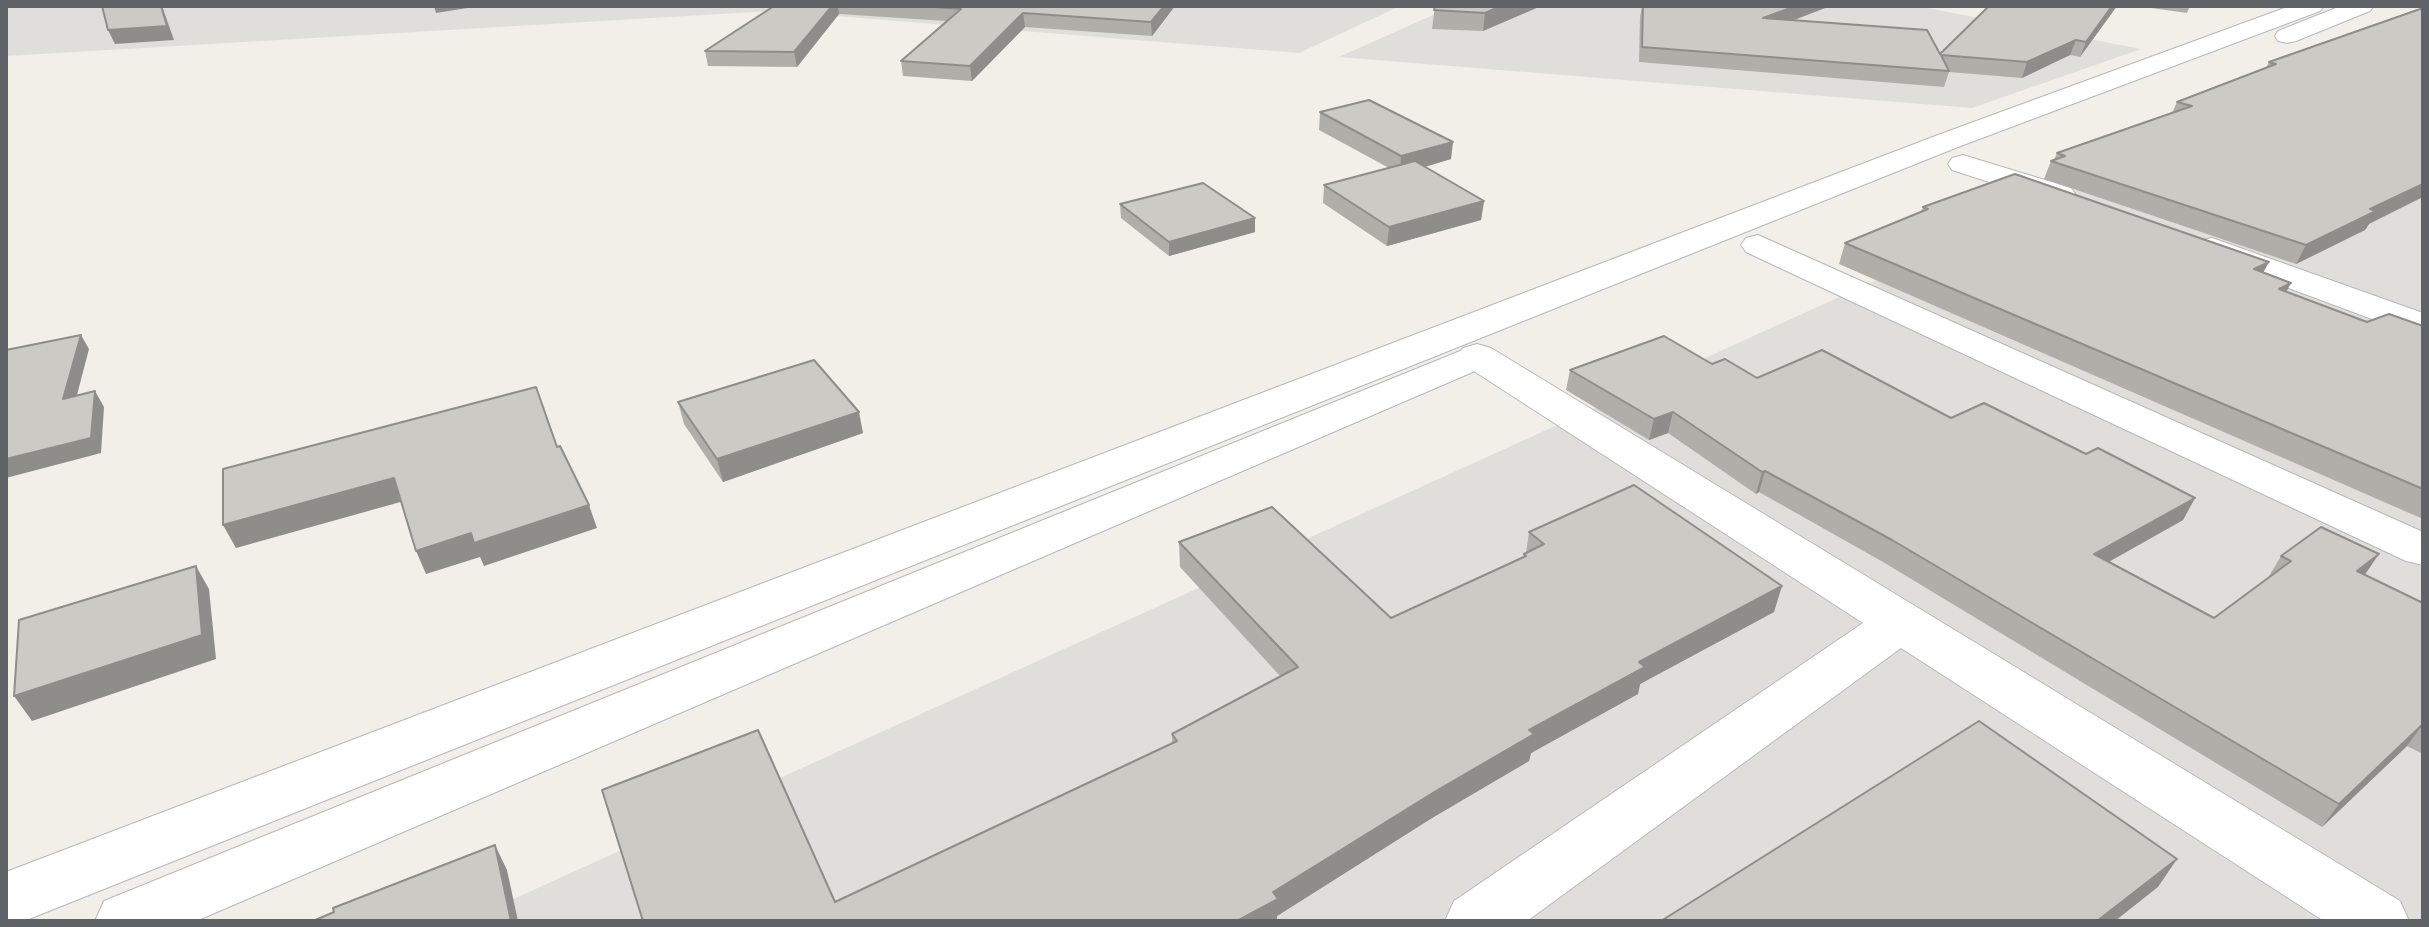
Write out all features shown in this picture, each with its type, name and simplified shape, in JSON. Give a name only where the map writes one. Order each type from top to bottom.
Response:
[{"type":"street","points":[[6,900],[1948,141],[2312,6]]},
{"type":"street","points":[[127,921],[1477,356],[2362,6]]},
{"type":"street","points":[[1963,164],[2088,205]]},
{"type":"street","points":[[2175,235],[2414,312]]},
{"type":"street","points":[[1758,245],[2423,550]]},
{"type":"street","points":[[1477,356],[2377,921]]},
{"type":"street","points":[[1477,921],[1901,622]]},
{"type":"shaded area","points":[[6,6],[1400,6],[1299,53],[772,11],[6,56]]},
{"type":"shaded area","points":[[1453,6],[1917,6],[2141,49],[1972,108],[1339,57]]},
{"type":"shaded area","points":[[2423,32],[2423,921],[465,921]]},
{"type":"building","points":[[102,6],[161,6],[167,26],[108,30]]},
{"type":"building","points":[[774,6],[832,6],[794,52],[705,51]]},
{"type":"building","points":[[922,6],[1164,6],[1151,22],[1023,13],[970,66],[901,61],[961,9]]},
{"type":"building","points":[[1435,6],[1501,6],[1485,13],[1434,10]]},
{"type":"building","points":[[1643,6],[1796,6],[1763,18],[1927,30],[1940,54],[1989,6],[2112,6],[2086,42],[2076,40],[2027,62],[1941,55],[1949,71],[1642,47]]},
{"type":"building","points":[[2423,8],[2423,184],[2306,245],[2051,161],[2065,156],[2057,153],[2192,106],[2177,102],[2276,64],[2269,62]]},
{"type":"building","points":[[1369,100],[1453,142],[1401,156],[1320,112]]},
{"type":"building","points":[[1415,161],[1484,201],[1389,227],[1324,185]]},
{"type":"building","points":[[2015,174],[2269,262],[2254,269],[2291,283],[2279,289],[2367,322],[2389,314],[2423,326],[2423,489],[1845,243],[1928,209],[1923,207]]},
{"type":"building","points":[[1203,183],[1255,218],[1169,242],[1120,204]]},
{"type":"building","points":[[81,335],[63,399],[95,391],[91,438],[6,459],[6,350]]},
{"type":"building","points":[[1664,336],[1712,364],[1725,359],[1757,378],[1822,350],[1951,418],[1984,403],[2086,454],[2098,448],[2195,498],[2094,554],[2214,618],[2291,561],[2281,556],[2321,527],[2379,554],[2357,571],[2423,603],[2423,724],[2339,804],[1892,540],[1762,472],[1673,412],[1654,419],[1570,370]]},
{"type":"building","points":[[814,360],[859,412],[717,459],[678,402]]},
{"type":"building","points":[[536,387],[557,447],[560,446],[589,505],[474,543],[471,533],[416,551],[394,478],[223,525],[223,469]]},
{"type":"building","points":[[1634,485],[1782,586],[1639,662],[1645,667],[1529,730],[1534,734],[1273,892],[1278,899],[1237,921],[643,921],[602,790],[758,730],[835,902],[1177,741],[1172,734],[1298,667],[1179,542],[1272,507],[1391,618],[1526,556],[1524,554],[1544,544],[1529,532]]},
{"type":"building","points":[[196,566],[202,635],[14,696],[19,620]]},
{"type":"building","points":[[1979,721],[2177,859],[2097,921],[1661,921]]},
{"type":"building","points":[[495,845],[511,921],[313,921],[334,912],[333,908]]}]
